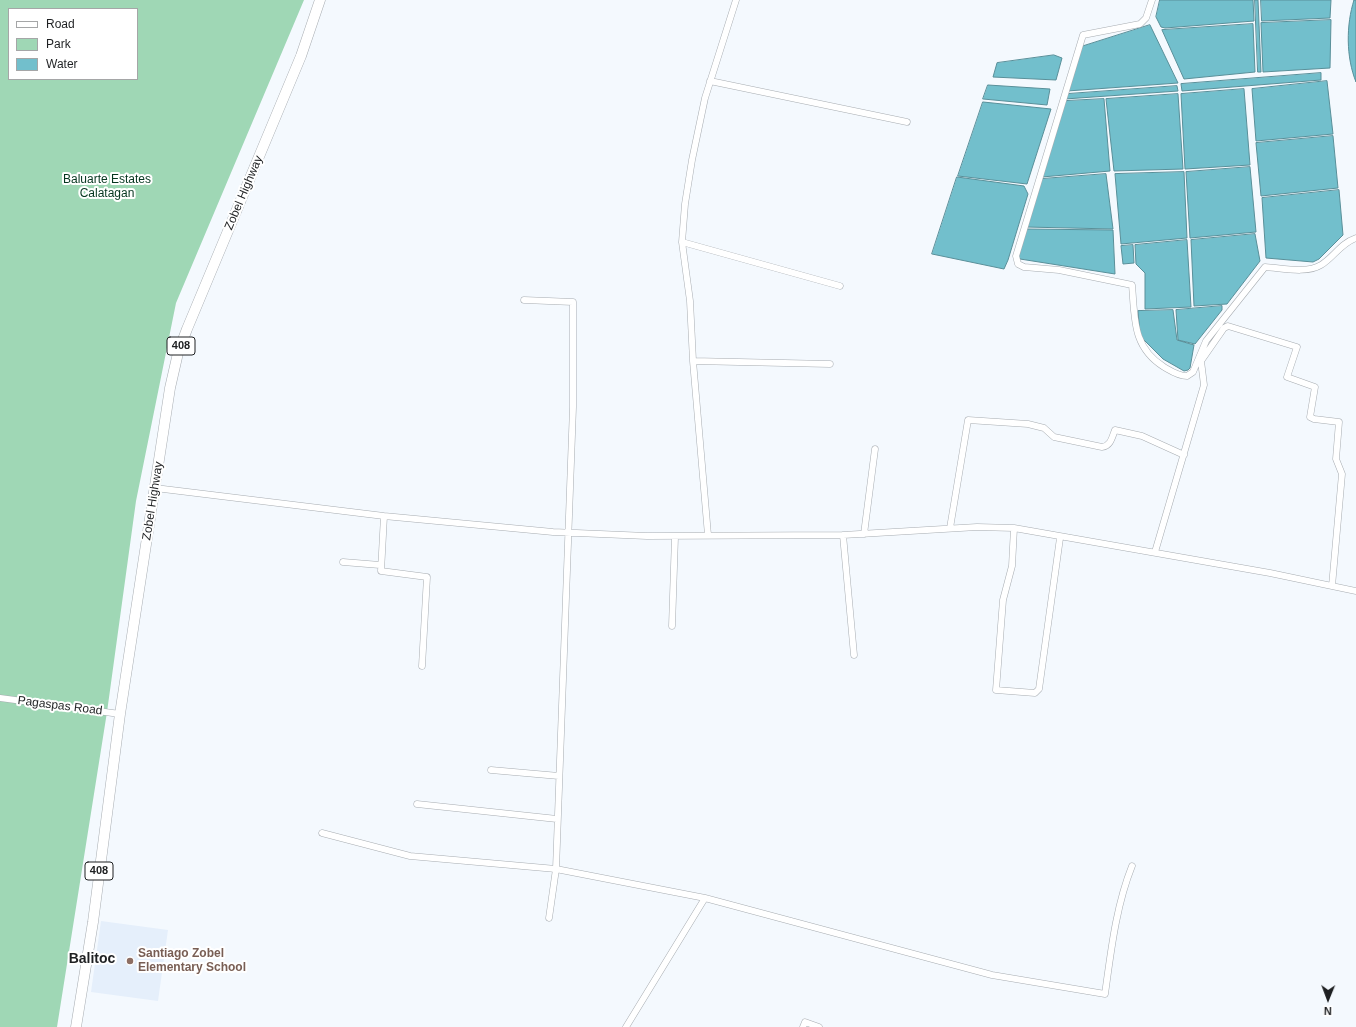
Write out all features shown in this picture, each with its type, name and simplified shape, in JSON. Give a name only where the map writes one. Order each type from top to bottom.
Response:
[{"type":"main road","name":"Zobel Highway","points":[[76,1027],[93,922],[120,714],[170,388],[178,354],[301,56],[320,0]]},
{"type":"street","points":[[708,535],[693,361],[690,301],[682,242],[685,204],[692,160],[710,81],[736,0]]},
{"type":"street","points":[[1152,0],[1146,18],[1140,24],[1083,35],[1016,256],[1018,264],[1024,267],[1059,270],[1132,285],[1138,337],[1144,348],[1160,364],[1174,373],[1187,376],[1193,372],[1206,342],[1265,267],[1310,269],[1322,264],[1350,240],[1356,238]]},
{"type":"street","points":[[710,81],[907,122]]},
{"type":"street","points":[[682,242],[840,286]]},
{"type":"street","points":[[524,300],[573,302],[573,407],[567,532],[566,604],[556,869],[549,918]]},
{"type":"street","points":[[1155,552],[1204,385],[1201,361],[1224,328],[1228,326],[1297,348],[1288,377],[1315,387],[1310,417],[1314,419],[1339,422],[1336,459],[1342,474],[1332,586]]},
{"type":"street","points":[[693,361],[830,364]]},
{"type":"street","points":[[950,528],[968,420],[1028,424],[1044,428],[1054,437],[1102,447],[1107,447],[1115,430],[1142,436],[1184,455]]},
{"type":"street","points":[[864,534],[875,449]]},
{"type":"street","points":[[155,488],[384,516],[567,532],[675,537],[708,535],[843,535],[950,528],[1014,528],[1060,538],[1155,552],[1270,572],[1356,591]]},
{"type":"street","points":[[384,516],[380,565],[381,571],[427,577],[422,666]]},
{"type":"street","points":[[1014,528],[1012,566],[1004,600],[996,690],[1035,693],[1039,689],[1060,538]]},
{"type":"street","points":[[843,535],[854,655]]},
{"type":"street","points":[[672,626],[675,537]]},
{"type":"street","points":[[343,562],[380,565]]},
{"type":"street","name":"Pagaspas Road","points":[[0,698],[120,714]]},
{"type":"street","points":[[491,770],[559,776]]},
{"type":"street","points":[[417,804],[557,819]]},
{"type":"street","points":[[322,833],[410,856],[556,869],[705,898],[992,975],[1105,994],[1112,942],[1127,878],[1132,866]]},
{"type":"street","points":[[626,1027],[705,898]]},
{"type":"street","points":[[803,1027],[805,1022],[819,1027]]},
{"type":"shaded area","name":"Santiago Zobel Elementary School","points":[[101,921],[168,930],[158,1001],[91,992]]},
{"type":"green space","name":"Baluarte Estates Calatagan","points":[[0,0],[304,0],[176,303],[136,501],[107,712],[57,1027],[0,1027]]},
{"type":"water","points":[[1160,0],[1253,0],[1254,21],[1165,28],[1161,27],[1156,17]]},
{"type":"water","points":[[1255,0],[1258,0],[1261,72],[1258,72]]},
{"type":"water","points":[[1261,0],[1331,0],[1330,18],[1262,21]]},
{"type":"water","points":[[1354,0],[1356,0],[1356,82],[1350,62],[1348,41],[1348,30]]},
{"type":"water","points":[[1331,20],[1330,68],[1263,72],[1261,23]]},
{"type":"water","points":[[1253,24],[1255,72],[1184,79],[1162,30]]},
{"type":"water","points":[[1150,25],[1178,83],[1067,91],[1078,50],[1083,46]]},
{"type":"water","points":[[1054,55],[1062,58],[1056,80],[993,77],[997,63]]},
{"type":"water","points":[[1321,73],[1321,80],[1182,91],[1181,84]]},
{"type":"water","points":[[1327,81],[1333,134],[1256,141],[1252,89]]},
{"type":"water","points":[[988,85],[1050,89],[1047,105],[983,99]]},
{"type":"water","points":[[1177,86],[1178,91],[1065,99],[1067,94]]},
{"type":"water","points":[[1244,89],[1250,165],[1185,169],[1181,94]]},
{"type":"water","points":[[1178,94],[1183,169],[1114,171],[1106,99]]},
{"type":"water","points":[[1104,99],[1110,171],[1042,177],[1065,101]]},
{"type":"water","points":[[983,102],[1051,109],[1027,184],[958,176]]},
{"type":"water","points":[[1333,136],[1338,188],[1261,196],[1256,143]]},
{"type":"water","points":[[1250,167],[1256,232],[1190,238],[1186,172]]},
{"type":"water","points":[[1184,172],[1187,238],[1121,244],[1115,174]]},
{"type":"water","points":[[1106,174],[1113,229],[1026,227],[1041,179]]},
{"type":"water","points":[[957,177],[1024,186],[1028,194],[1004,269],[932,254]]},
{"type":"water","points":[[1339,190],[1343,235],[1319,259],[1313,262],[1266,258],[1262,198]]},
{"type":"water","points":[[1026,229],[1113,230],[1115,274],[1020,259],[1018,256]]},
{"type":"water","points":[[1255,234],[1260,261],[1227,304],[1194,306],[1191,240]]},
{"type":"water","points":[[1187,240],[1191,307],[1145,309],[1145,273],[1136,264],[1135,245]]},
{"type":"water","points":[[1133,245],[1134,263],[1123,264],[1121,246]]},
{"type":"water","points":[[1222,306],[1222,310],[1195,344],[1178,340],[1176,310]]},
{"type":"water","points":[[1173,310],[1177,340],[1194,345],[1190,368],[1184,371],[1163,359],[1140,336],[1138,311]]},
{"type":"place","name":"Santiago Zobel Elementary School","points":[[130,961]]},
{"type":"district","name":"Balitoc","points":[[92,959]]}]
